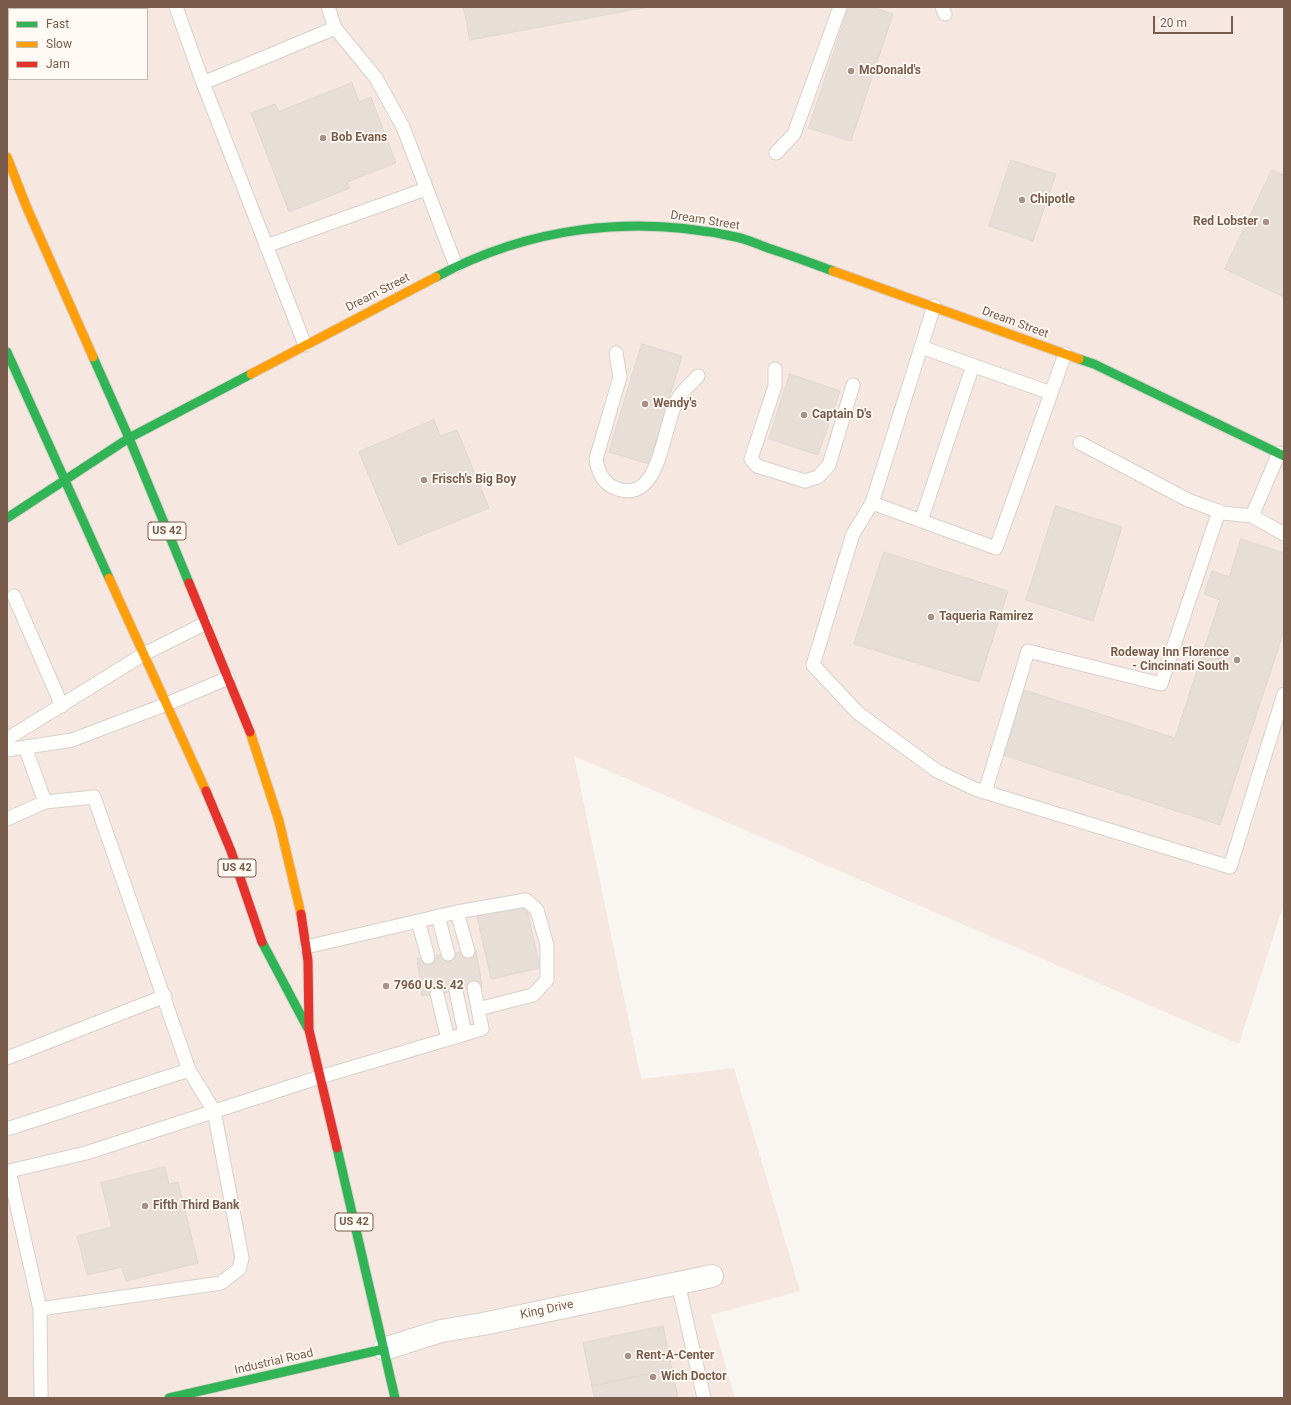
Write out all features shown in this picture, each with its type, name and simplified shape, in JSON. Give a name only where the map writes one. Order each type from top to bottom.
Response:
[{"type":"main road","name":"US 42","points":[[7,157],[27,208],[129,438],[247,723],[278,821],[298,898],[306,947],[308,961],[309,1030],[395,1398]]},
{"type":"main road","name":"Dream Street","points":[[7,518],[65,482],[129,438],[305,344],[456,266],[528,239],[575,230],[638,225],[682,228],[737,237],[934,306],[1094,364],[1281,455]]},
{"type":"main road","name":"US 42","points":[[7,352],[167,704],[231,851],[259,937],[309,1030]]},
{"type":"main road","name":"Industrial Road","points":[[169,1398],[384,1349]]},
{"type":"street","name":"King Drive","points":[[384,1349],[441,1331],[483,1324],[712,1276]]},
{"type":"lane","points":[[176,7],[203,83],[305,344]]},
{"type":"lane","points":[[328,7],[335,28],[376,78],[403,128],[456,266]]},
{"type":"lane","points":[[776,153],[794,134],[840,7]]},
{"type":"lane","points":[[203,83],[335,28]]},
{"type":"lane","points":[[266,246],[426,189]]},
{"type":"lane","points":[[934,306],[872,503],[853,534],[813,665],[858,713],[937,771],[986,792],[1230,867],[1284,694]]},
{"type":"lane","points":[[921,347],[1051,393]]},
{"type":"lane","points":[[616,353],[620,377],[596,459],[599,473],[610,486],[624,492],[639,489],[650,477],[678,397],[698,376]]},
{"type":"lane","points":[[872,503],[996,548],[1065,354]]},
{"type":"lane","points":[[921,521],[972,365]]},
{"type":"lane","points":[[775,369],[775,386],[751,459],[757,466],[805,481],[818,477],[829,465],[853,385]]},
{"type":"lane","points":[[1080,443],[1188,500],[1219,512],[1252,516],[1284,534]]},
{"type":"lane","points":[[1252,516],[1281,455]]},
{"type":"lane","points":[[986,792],[1028,651],[1161,684],[1219,512]]},
{"type":"lane","points":[[14,596],[62,706]]},
{"type":"lane","points":[[7,739],[144,654],[206,623]]},
{"type":"lane","points":[[7,750],[72,740],[167,704],[228,678]]},
{"type":"lane","points":[[25,747],[45,802]]},
{"type":"lane","points":[[7,819],[45,802],[94,797],[165,996],[189,1070],[214,1111],[242,1258],[239,1269],[221,1283],[40,1309]]},
{"type":"lane","points":[[306,947],[438,916],[526,900],[538,910],[547,945],[547,980],[533,994],[478,1009]]},
{"type":"lane","points":[[457,912],[468,951]]},
{"type":"lane","points":[[438,916],[448,954]]},
{"type":"lane","points":[[418,921],[428,957]]},
{"type":"lane","points":[[41,1398],[40,1309],[8,1170],[86,1153],[320,1076],[482,1029],[474,988]]},
{"type":"lane","points":[[456,991],[465,1034]]},
{"type":"lane","points":[[437,994],[448,1039]]},
{"type":"lane","points":[[7,1058],[165,996]]},
{"type":"lane","points":[[7,1129],[189,1070]]},
{"type":"lane","points":[[678,1283],[704,1398]]},
{"type":"shaded area","points":[[7,7],[1284,7],[1284,903],[1239,1044],[574,756],[641,1079],[734,1068],[800,1291],[711,1315],[735,1398],[7,1398]]},
{"type":"building","points":[[464,7],[648,7],[470,40]]},
{"type":"building","name":"McDonald's","points":[[849,7],[872,7],[893,14],[851,141],[809,128]]},
{"type":"building","name":"Bob Evans","points":[[352,83],[359,102],[371,97],[396,163],[347,182],[350,188],[289,212],[251,113],[275,104],[279,111]]},
{"type":"building","name":"Chipotle","points":[[1011,160],[1056,174],[1033,241],[989,226]]},
{"type":"building","name":"Red Lobster","points":[[1272,170],[1284,175],[1284,297],[1225,269]]},
{"type":"building","name":"Wendy's","points":[[642,344],[682,356],[649,464],[609,452]]},
{"type":"building","name":"Captain D's","points":[[790,374],[840,391],[818,455],[769,439]]},
{"type":"building","name":"Frisch's Big Boy","points":[[434,420],[440,436],[457,430],[489,508],[398,545],[359,452]]},
{"type":"building","points":[[1056,506],[1122,527],[1093,621],[1026,600]]},
{"type":"building","name":"Rodeway Inn Florence - Cincinnati South","points":[[1241,539],[1284,553],[1284,631],[1220,825],[1000,754],[1021,689],[1175,738],[1220,600],[1204,594],[1212,571],[1229,577]]},
{"type":"building","name":"Taqueria Ramirez","points":[[884,552],[1008,591],[979,682],[854,644]]},
{"type":"building","points":[[526,905],[540,968],[491,979],[477,916]]},
{"type":"building","points":[[476,950],[482,987],[422,996],[417,959]]},
{"type":"building","name":"Fifth Third Bank","points":[[165,1167],[169,1184],[178,1182],[198,1263],[126,1281],[122,1267],[87,1275],[77,1236],[112,1227],[101,1183]]},
{"type":"building","name":"Rent-A-Center","points":[[663,1326],[672,1369],[592,1386],[583,1343]]},
{"type":"building","name":"Wich Doctor","points":[[672,1369],[678,1398],[594,1398],[592,1386]]},
{"type":"traffic: fast","points":[[436,277],[471,260],[508,246],[545,236],[620,226],[697,230],[736,237],[833,271]]},
{"type":"traffic: fast","points":[[7,352],[109,578]]},
{"type":"traffic: fast","points":[[93,357],[129,438],[189,583]]},
{"type":"traffic: fast","points":[[1079,359],[1094,364],[1284,456]]},
{"type":"traffic: fast","points":[[7,518],[129,438],[251,374]]},
{"type":"traffic: fast","points":[[262,942],[307,1027]]},
{"type":"traffic: fast","points":[[337,1148],[395,1398]]},
{"type":"traffic: fast","points":[[169,1398],[384,1349]]},
{"type":"traffic: slow","points":[[7,157],[27,208],[93,357]]},
{"type":"traffic: slow","points":[[833,271],[1079,359]]},
{"type":"traffic: slow","points":[[251,374],[436,277]]},
{"type":"traffic: slow","points":[[109,578],[206,791]]},
{"type":"traffic: slow","points":[[250,732],[279,821],[301,914]]},
{"type":"traffic: jam","points":[[189,583],[250,732]]},
{"type":"traffic: jam","points":[[206,791],[231,851],[262,942]]},
{"type":"traffic: jam","points":[[301,914],[308,961],[309,1030],[337,1148]]},
{"type":"place","name":"McDonald's","points":[[851,71]]},
{"type":"place","name":"Bob Evans","points":[[323,138]]},
{"type":"place","name":"Chipotle","points":[[1022,200]]},
{"type":"place","name":"Red Lobster","points":[[1266,222]]},
{"type":"place","name":"Wendy's","points":[[645,404]]},
{"type":"place","name":"Captain D's","points":[[804,415]]},
{"type":"place","name":"Frisch's Big Boy","points":[[424,480]]},
{"type":"place","name":"Taqueria Ramirez","points":[[931,617]]},
{"type":"place","name":"Rodeway Inn Florence - Cincinnati South","points":[[1237,660]]},
{"type":"place","name":"7960 U.S. 42","points":[[386,986]]},
{"type":"place","name":"Fifth Third Bank","points":[[145,1206]]},
{"type":"place","name":"Rent-A-Center","points":[[628,1356]]},
{"type":"place","name":"Wich Doctor","points":[[653,1377]]}]
